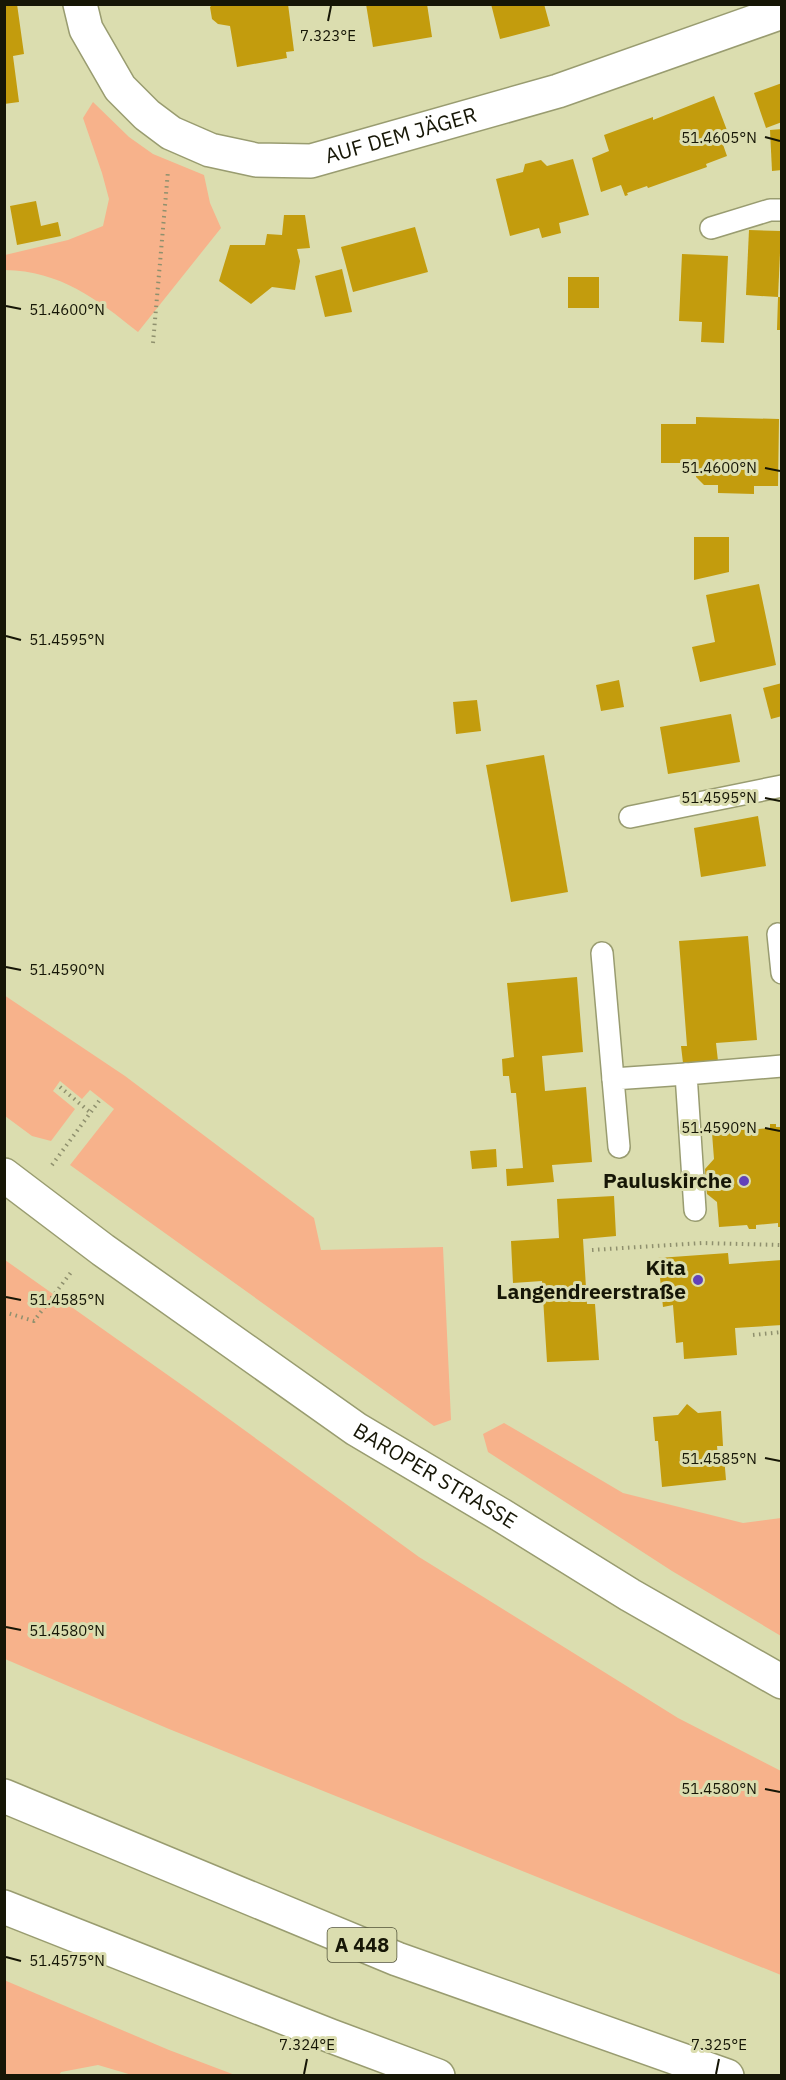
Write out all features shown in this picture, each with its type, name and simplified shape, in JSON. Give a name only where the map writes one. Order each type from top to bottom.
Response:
[{"type":"main road","name":"AUF DEM JÄGER","points":[[80,4],[86,29],[120,88],[147,115],[171,133],[210,150],[256,160],[311,161],[558,91],[782,12]]},
{"type":"main road","name":"BAROPER STRASSE","points":[[4,1175],[17,1191],[356,1429],[640,1601],[782,1682]]},
{"type":"main road","name":"A 448","points":[[4,1796],[398,1959],[727,2076]]},
{"type":"main road","points":[[4,1907],[438,2076]]},
{"type":"lane","points":[[711,228],[770,210],[782,210]]},
{"type":"lane","points":[[630,817],[782,786]]},
{"type":"lane","points":[[778,934],[782,974]]},
{"type":"lane","points":[[602,953],[619,1147]]},
{"type":"lane","points":[[613,1079],[782,1066]]},
{"type":"lane","points":[[686,1074],[695,1210]]},
{"type":"path","points":[[153,343],[171,133]]},
{"type":"path","points":[[60,1087],[90,1113]]},
{"type":"path","points":[[17,1191],[99,1101]]},
{"type":"path","points":[[592,1250],[702,1243],[782,1245]]},
{"type":"path","points":[[4,1312],[34,1321],[98,1247]]},
{"type":"path","points":[[753,1335],[782,1332]]},
{"type":"shaded area","points":[[93,102],[129,137],[153,154],[204,175],[210,203],[221,228],[138,332],[92,298],[60,281],[43,275],[5,270],[5,255],[68,240],[103,226],[109,199],[83,118]]},
{"type":"shaded area","points":[[4,995],[125,1076],[314,1218],[321,1250],[443,1247],[451,1420],[434,1426],[70,1165],[114,1109],[90,1090],[82,1099],[60,1081],[53,1091],[75,1109],[51,1141],[32,1136],[5,1116]]},
{"type":"shaded area","points":[[5,1260],[419,1557],[678,1718],[781,1771],[781,1975],[169,1729],[5,1659]]},
{"type":"shaded area","points":[[504,1423],[623,1493],[743,1523],[781,1518],[781,1636],[672,1571],[488,1452],[483,1434]]},
{"type":"shaded area","points":[[4,1980],[169,2050],[235,2075],[132,2075],[98,2065],[61,2072],[59,2075],[5,2075]]},
{"type":"building","points":[[4,4],[17,4],[24,54],[13,56],[19,102],[4,104]]},
{"type":"building","points":[[213,4],[288,4],[294,51],[286,52],[287,58],[237,67],[230,26],[218,24],[212,19],[210,7]]},
{"type":"building","points":[[366,4],[427,4],[432,37],[373,47]]},
{"type":"building","points":[[491,4],[544,4],[550,26],[500,39]]},
{"type":"building","points":[[782,83],[782,122],[766,128],[754,93]]},
{"type":"building","points":[[714,96],[728,133],[720,136],[727,156],[706,164],[707,167],[627,193],[628,195],[625,196],[621,185],[601,192],[592,158],[609,151],[604,135],[653,117],[653,120]]},
{"type":"building","points":[[782,129],[782,170],[772,171],[770,130]]},
{"type":"building","points":[[573,159],[589,215],[559,223],[561,233],[542,238],[539,228],[510,236],[496,179],[523,172],[525,164],[541,160],[547,166]]},
{"type":"building","points":[[36,201],[41,226],[58,222],[61,236],[17,245],[10,206]]},
{"type":"building","points":[[284,215],[305,215],[310,248],[297,249],[300,261],[295,290],[272,287],[251,304],[219,281],[230,245],[265,245],[267,234],[282,235]]},
{"type":"building","points":[[415,227],[428,272],[353,292],[341,247]]},
{"type":"building","points":[[749,230],[781,231],[778,297],[746,295]]},
{"type":"building","points":[[682,254],[728,256],[724,343],[701,342],[702,322],[679,321]]},
{"type":"building","points":[[342,269],[352,312],[325,317],[315,276]]},
{"type":"building","points":[[568,277],[599,277],[599,308],[568,308]]},
{"type":"building","points":[[778,297],[782,297],[782,330],[777,330]]},
{"type":"building","points":[[696,417],[779,419],[778,486],[754,486],[754,494],[718,493],[718,485],[704,485],[696,477],[696,463],[661,463],[661,424],[696,424]]},
{"type":"building","points":[[694,537],[729,537],[729,572],[694,580]]},
{"type":"building","points":[[759,584],[776,665],[700,682],[692,647],[715,642],[706,595]]},
{"type":"building","points":[[619,680],[624,707],[601,711],[596,685]]},
{"type":"building","points":[[782,683],[782,716],[771,719],[763,688]]},
{"type":"building","points":[[477,700],[481,731],[456,734],[453,702]]},
{"type":"building","points":[[731,714],[740,762],[668,774],[660,727]]},
{"type":"building","points":[[544,755],[568,892],[511,902],[486,765]]},
{"type":"building","points":[[758,816],[766,866],[701,877],[694,828]]},
{"type":"building","points":[[748,936],[757,1040],[716,1043],[718,1061],[683,1063],[681,1046],[687,1046],[679,941]]},
{"type":"building","points":[[577,977],[583,1052],[542,1056],[545,1091],[586,1087],[592,1162],[552,1165],[554,1182],[507,1186],[506,1169],[523,1168],[516,1093],[511,1093],[509,1076],[503,1076],[502,1059],[514,1057],[507,983]]},
{"type":"building","name":"Pauluskirche","points":[[770,1124],[782,1127],[782,1227],[778,1227],[778,1223],[756,1225],[756,1229],[749,1229],[747,1225],[719,1227],[717,1202],[707,1194],[705,1169],[714,1159],[712,1133],[739,1131],[741,1126],[748,1126],[748,1130],[770,1128]]},
{"type":"building","points":[[496,1149],[497,1167],[472,1169],[470,1151]]},
{"type":"building","points":[[614,1196],[616,1236],[583,1239],[587,1304],[595,1304],[599,1360],[547,1362],[542,1281],[513,1283],[511,1241],[559,1238],[557,1199]]},
{"type":"building","points":[[728,1253],[729,1264],[782,1260],[782,1325],[735,1328],[737,1355],[684,1359],[683,1342],[676,1343],[673,1305],[663,1307],[658,1258]]},
{"type":"building","points":[[687,1404],[698,1413],[721,1411],[723,1446],[717,1446],[718,1457],[724,1456],[726,1480],[662,1487],[658,1441],[655,1441],[653,1417],[678,1415]]},
{"type":"place","name":"Pauluskirche","points":[[744,1181]]},
{"type":"place","name":"Kita Langendreerstraße","points":[[698,1280]]}]
